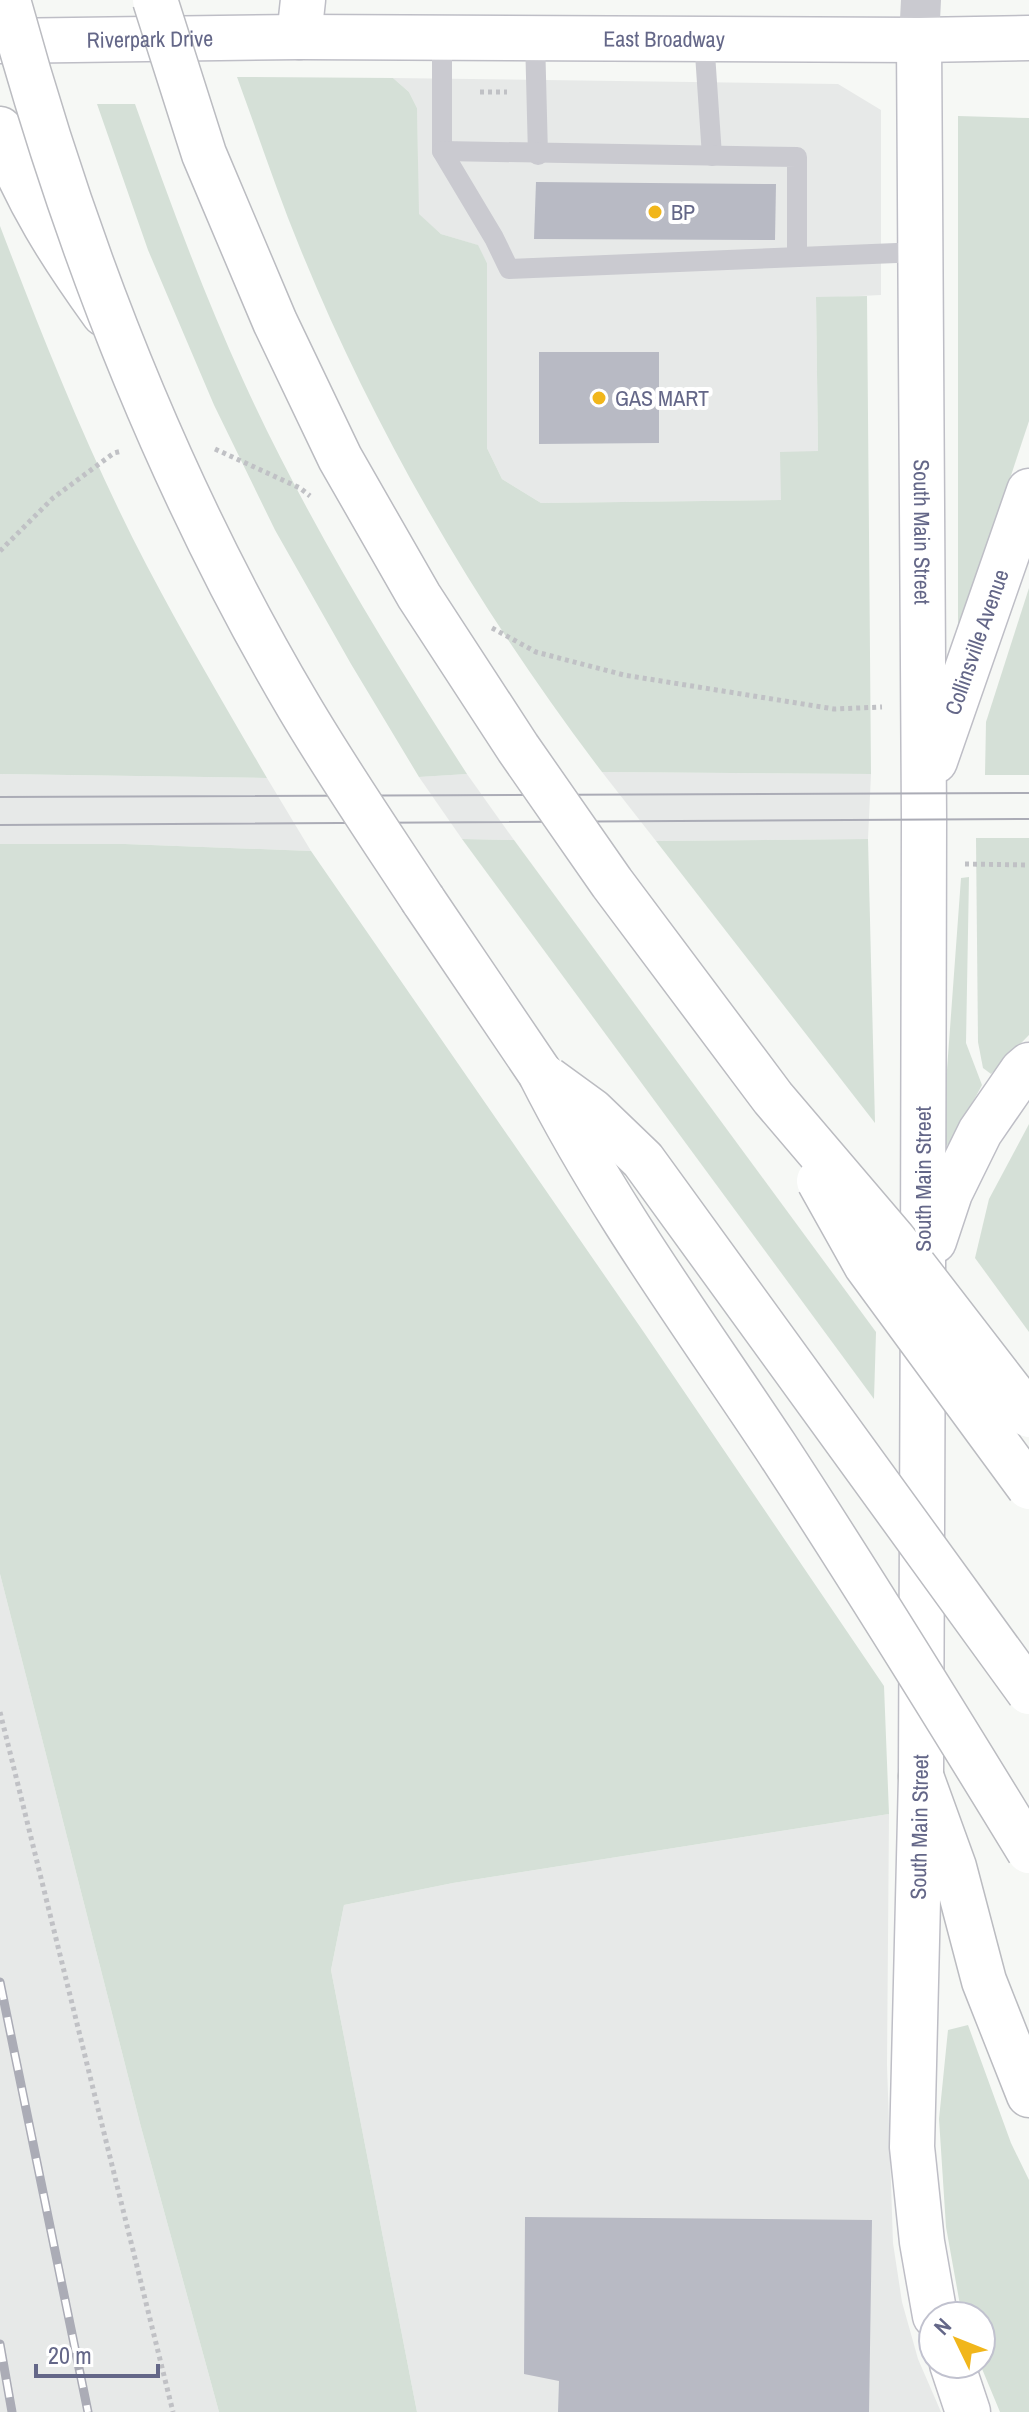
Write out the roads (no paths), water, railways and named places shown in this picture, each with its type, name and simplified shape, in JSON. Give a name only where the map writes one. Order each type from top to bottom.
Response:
[{"type":"main road","points":[[8,0],[59,171],[116,331],[157,427],[229,578],[298,705],[423,900],[540,1073],[605,1189],[813,1505],[1029,1851]]},
{"type":"main road","points":[[155,0],[204,154],[275,322],[340,458],[419,596],[518,748],[612,883],[773,1098],[894,1240],[1029,1415]]},
{"type":"main road","name":"East Broadway","points":[[301,19],[442,37],[704,39],[920,20],[1029,38]]},
{"type":"main road","name":"Riverpark Drive","points":[[0,41],[301,19]]},
{"type":"main road","name":"South Main Street","points":[[920,20],[923,1277],[921,1776],[912,2147],[922,2242],[932,2300]]},
{"type":"main road","points":[[0,129],[39,217],[65,261],[116,331]]},
{"type":"main road","name":"Collinsville Avenue","points":[[924,794],[1029,491]]},
{"type":"main road","points":[[923,1277],[950,1193],[974,1144],[1029,1065]]},
{"type":"main road","points":[[540,1073],[592,1111],[643,1160],[1029,1692]]},
{"type":"main road","points":[[773,1098],[866,1265],[1029,1487]]},
{"type":"main road","points":[[921,1776],[954,1867],[984,1981],[1029,2095]]},
{"type":"main road","points":[[957,2380],[968,2412]]},
{"type":"lane","points":[[442,37],[442,151],[509,269],[921,252]]},
{"type":"lane","points":[[535,38],[538,155]]},
{"type":"lane","points":[[704,39],[712,156]]},
{"type":"lane","points":[[442,151],[797,157],[797,257]]},
{"type":"tram line","points":[[0,797],[1029,793]]},
{"type":"tram line","points":[[0,825],[1029,819]]},
{"type":"railway","points":[[0,1982],[88,2412]]},
{"type":"railway","points":[[0,2344],[12,2412]]},
{"type":"place","name":"BP","points":[[655,212]]},
{"type":"place","name":"GAS MART","points":[[599,398]]}]
